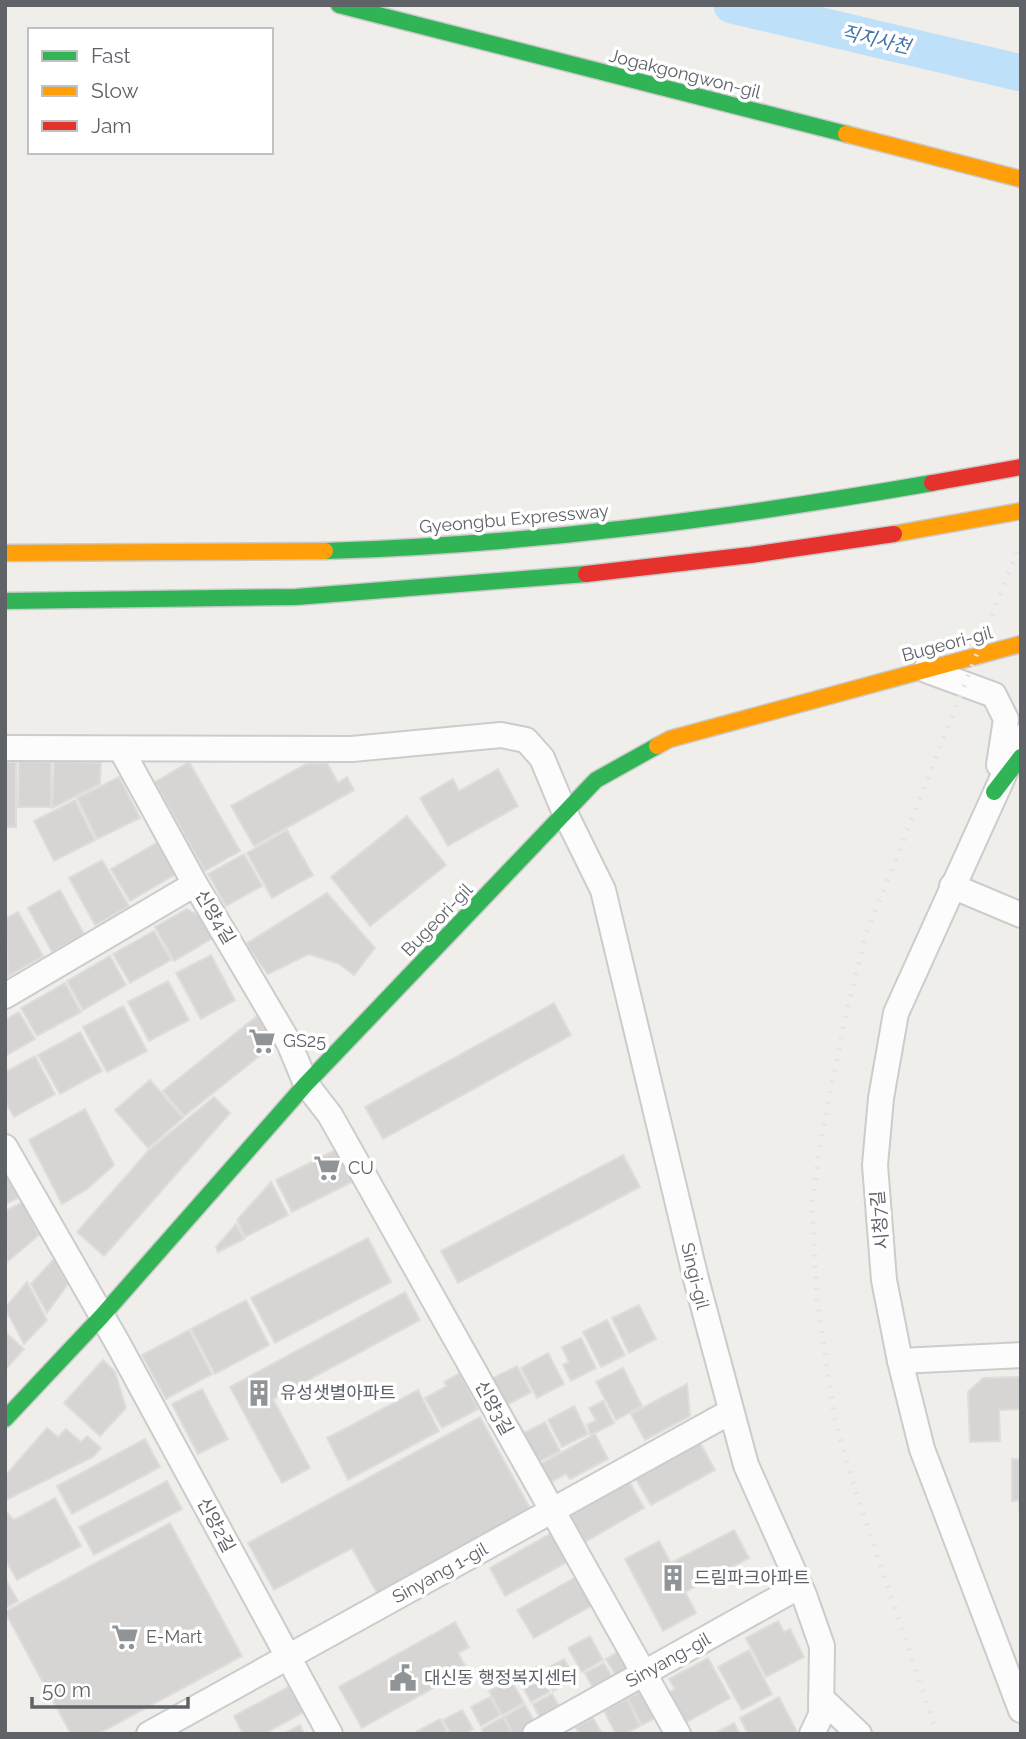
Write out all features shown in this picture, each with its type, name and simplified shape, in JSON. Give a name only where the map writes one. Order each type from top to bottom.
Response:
[{"type":"main road","name":"Jogakgongwon-gil","points":[[339,5],[1021,179]]},
{"type":"main road","name":"Gyeongbu Expressway","points":[[5,553],[172,555],[352,551],[560,537],[707,518],[1021,467]]},
{"type":"main road","points":[[5,601],[294,597],[476,583],[649,566],[1021,511]]},
{"type":"main road","name":"Bugeori-gil","points":[[5,1419],[100,1317],[306,1084],[596,780],[670,738],[1021,644]]},
{"type":"main road","points":[[994,792],[1021,757]]},
{"type":"street","points":[[926,670],[994,695],[1002,707],[1006,719],[994,792]]},
{"type":"street","name":"Singi-gil","points":[[5,748],[122,751],[352,749],[501,734],[526,740],[542,758],[565,813],[603,890],[730,1412],[746,1465],[800,1586],[822,1646],[821,1715],[813,1734]]},
{"type":"street","name":"시청7길","points":[[1021,737],[896,1013],[881,1098],[875,1165],[884,1280],[900,1361],[922,1449],[1021,1710]]},
{"type":"street","name":"신양4길","points":[[122,751],[195,884],[289,1043],[306,1084]]},
{"type":"street","points":[[5,996],[195,884]]},
{"type":"street","points":[[952,886],[1021,915]]},
{"type":"street","name":"신양3길","points":[[306,1084],[330,1115],[678,1734]]},
{"type":"street","points":[[5,1147],[100,1317]]},
{"type":"street","name":"신양2길","points":[[100,1317],[330,1734]]},
{"type":"street","points":[[900,1361],[1021,1355]]},
{"type":"street","name":"Sinyang 1-gil","points":[[149,1734],[730,1412]]},
{"type":"street","name":"Sinyang-gil","points":[[535,1734],[800,1586]]},
{"type":"street","points":[[821,1698],[859,1734]]},
{"type":"building","points":[[19,761],[51,762],[51,807],[18,807]]},
{"type":"building","points":[[54,761],[101,763],[100,784],[52,808]]},
{"type":"building","points":[[5,762],[16,762],[16,827],[5,827]]},
{"type":"building","points":[[189,762],[240,851],[205,871],[155,782]]},
{"type":"building","points":[[327,763],[338,783],[347,777],[354,790],[254,846],[231,806],[306,764]]},
{"type":"building","points":[[498,769],[518,806],[448,846],[420,798],[453,779],[459,791]]},
{"type":"building","points":[[119,777],[140,818],[97,839],[77,798]]},
{"type":"building","points":[[75,800],[95,840],[54,861],[34,821]]},
{"type":"building","points":[[407,816],[446,865],[370,926],[331,877]]},
{"type":"building","points":[[287,830],[313,875],[272,898],[247,853]]},
{"type":"building","points":[[158,842],[176,874],[130,901],[111,869]]},
{"type":"building","points":[[244,854],[262,886],[226,906],[208,874]]},
{"type":"building","points":[[102,860],[129,906],[95,925],[69,878]]},
{"type":"building","points":[[60,890],[84,934],[52,952],[28,908]]},
{"type":"building","points":[[327,893],[375,948],[354,975],[339,964],[309,954],[268,974],[246,944]]},
{"type":"building","points":[[187,909],[201,917],[213,938],[174,961],[155,927]]},
{"type":"building","points":[[18,912],[43,956],[8,976],[5,919]]},
{"type":"building","points":[[154,931],[171,960],[130,983],[113,954]]},
{"type":"building","points":[[211,955],[235,1000],[201,1019],[176,973]]},
{"type":"building","points":[[110,956],[126,985],[83,1010],[67,981]]},
{"type":"building","points":[[168,981],[189,1020],[149,1041],[128,1002]]},
{"type":"building","points":[[65,983],[81,1012],[37,1036],[21,1008]]},
{"type":"building","points":[[554,1003],[571,1035],[383,1139],[365,1107]]},
{"type":"building","points":[[123,1006],[147,1051],[107,1072],[83,1027]]},
{"type":"building","points":[[19,1012],[35,1039],[5,1056],[5,1020]]},
{"type":"building","points":[[257,1016],[277,1042],[184,1116],[163,1091]]},
{"type":"building","points":[[80,1032],[102,1071],[60,1094],[38,1055]]},
{"type":"building","points":[[35,1056],[55,1094],[14,1117],[5,1101],[5,1072]]},
{"type":"building","points":[[150,1080],[183,1118],[148,1148],[115,1110]]},
{"type":"building","points":[[214,1097],[230,1113],[104,1256],[77,1232],[149,1150]]},
{"type":"building","points":[[85,1109],[114,1165],[87,1189],[62,1204],[29,1140]]},
{"type":"building","points":[[339,1148],[356,1180],[292,1212],[276,1180]]},
{"type":"building","points":[[623,1155],[640,1187],[458,1283],[441,1251]]},
{"type":"building","points":[[5,1168],[20,1197],[5,1204]]},
{"type":"building","points":[[271,1182],[288,1215],[245,1237],[237,1220]]},
{"type":"building","points":[[23,1202],[39,1235],[7,1262],[5,1211]]},
{"type":"building","points":[[236,1224],[244,1239],[218,1252],[216,1247]]},
{"type":"building","points":[[368,1238],[391,1282],[275,1343],[251,1298]]},
{"type":"building","points":[[54,1259],[68,1284],[47,1313],[31,1284]]},
{"type":"building","points":[[27,1282],[47,1320],[24,1344],[5,1308]]},
{"type":"building","name":"유성샛별아파트","points":[[405,1292],[420,1320],[273,1399],[310,1468],[282,1483],[230,1387]]},
{"type":"building","points":[[246,1300],[269,1345],[215,1374],[191,1329]]},
{"type":"building","points":[[639,1305],[656,1339],[629,1353],[612,1318]]},
{"type":"building","points":[[607,1320],[625,1355],[601,1367],[583,1332]]},
{"type":"building","points":[[189,1330],[212,1374],[166,1399],[142,1355]]},
{"type":"building","points":[[5,1332],[24,1349],[5,1370]]},
{"type":"building","points":[[581,1338],[596,1368],[571,1381],[563,1365],[569,1362],[562,1347]]},
{"type":"building","points":[[548,1353],[564,1384],[537,1398],[521,1368]]},
{"type":"building","points":[[103,1360],[115,1372],[126,1408],[100,1436],[64,1403]]},
{"type":"building","points":[[517,1366],[531,1392],[503,1407],[489,1380]]},
{"type":"building","points":[[623,1368],[642,1406],[616,1420],[596,1382]]},
{"type":"building","points":[[460,1373],[478,1409],[442,1428],[425,1398],[447,1386],[444,1382]]},
{"type":"building","points":[[1021,1377],[1021,1409],[999,1410],[1000,1441],[970,1442],[968,1392],[983,1378]]},
{"type":"building","points":[[687,1384],[690,1416],[645,1440],[631,1414]]},
{"type":"building","points":[[202,1389],[228,1439],[198,1454],[172,1404]]},
{"type":"building","points":[[418,1390],[439,1431],[348,1480],[327,1438]]},
{"type":"building","points":[[603,1401],[614,1423],[591,1435],[587,1425],[596,1420],[589,1408]]},
{"type":"building","points":[[574,1406],[588,1434],[562,1447],[548,1420]]},
{"type":"building","points":[[480,1417],[531,1510],[377,1593],[352,1548],[274,1590],[248,1543]]},
{"type":"building","points":[[545,1422],[560,1451],[537,1463],[522,1434]]},
{"type":"building","points":[[47,1428],[58,1437],[66,1429],[81,1442],[87,1436],[101,1448],[93,1457],[6,1500],[5,1476]]},
{"type":"building","points":[[595,1434],[608,1459],[570,1479],[566,1474],[551,1482],[541,1464]]},
{"type":"building","points":[[145,1439],[160,1467],[72,1514],[57,1486]]},
{"type":"building","points":[[698,1439],[715,1470],[651,1505],[633,1474]]},
{"type":"building","points":[[1012,1459],[1021,1459],[1021,1537],[1019,1500],[1012,1501]]},
{"type":"building","points":[[627,1478],[644,1508],[585,1542],[567,1512]]},
{"type":"building","points":[[167,1481],[182,1509],[94,1555],[79,1527]]},
{"type":"building","points":[[55,1498],[81,1546],[17,1580],[5,1559],[5,1511],[14,1520]]},
{"type":"building","name":"E-Mart","points":[[170,1523],[242,1656],[98,1734],[71,1734],[5,1612]]},
{"type":"building","name":"드림파크아파트","points":[[734,1530],[749,1558],[685,1592],[696,1613],[663,1631],[625,1559],[659,1541],[671,1563]]},
{"type":"building","points":[[555,1531],[571,1560],[505,1596],[490,1568]]},
{"type":"building","points":[[576,1577],[593,1605],[534,1638],[517,1610]]},
{"type":"building","points":[[5,1578],[18,1601],[5,1608]]},
{"type":"building","points":[[778,1621],[784,1632],[790,1629],[804,1657],[766,1677],[746,1638]]},
{"type":"building","name":"대신동 행정복지센터","points":[[455,1622],[469,1647],[458,1653],[467,1669],[362,1728],[339,1687]]},
{"type":"building","points":[[590,1636],[603,1660],[582,1672],[568,1648]]},
{"type":"building","points":[[626,1647],[634,1675],[620,1683],[606,1659]]},
{"type":"building","points":[[749,1650],[772,1694],[742,1710],[718,1667]]},
{"type":"building","points":[[708,1658],[730,1698],[685,1723],[668,1693],[675,1689],[669,1679]]},
{"type":"building","points":[[564,1659],[575,1678],[553,1691],[542,1671]]},
{"type":"building","points":[[604,1663],[617,1685],[597,1696],[585,1673]]},
{"type":"building","points":[[536,1667],[549,1692],[531,1702],[517,1676]]},
{"type":"building","points":[[511,1680],[524,1703],[502,1715],[489,1691]]},
{"type":"building","points":[[290,1686],[304,1712],[264,1734],[243,1734],[234,1716]]},
{"type":"building","points":[[648,1687],[663,1714],[642,1725],[628,1699]]},
{"type":"building","points":[[552,1694],[563,1714],[543,1725],[533,1704]]},
{"type":"building","points":[[490,1697],[500,1715],[481,1726],[471,1707]]},
{"type":"building","points":[[779,1697],[798,1734],[748,1734],[740,1718]]},
{"type":"building","points":[[627,1699],[640,1726],[625,1734],[616,1734],[604,1711]]},
{"type":"building","points":[[525,1705],[538,1728],[528,1734],[513,1734],[504,1717]]},
{"type":"building","points":[[462,1710],[473,1729],[465,1734],[451,1734],[443,1720]]},
{"type":"building","points":[[503,1717],[512,1734],[484,1734],[482,1729]]},
{"type":"building","points":[[593,1718],[602,1734],[579,1734],[576,1727]]},
{"type":"building","points":[[440,1719],[448,1734],[417,1734],[416,1732]]},
{"type":"building","points":[[734,1723],[740,1734],[714,1734]]},
{"type":"building","points":[[300,1725],[304,1734],[283,1734]]},
{"type":"waterway","name":"직지사천","points":[[732,5],[1021,73]]},
{"type":"railway","points":[[937,1734],[855,1489],[835,1420],[817,1300],[812,1204],[820,1145],[844,1023],[867,932],[1021,542]]},
{"type":"traffic: fast","points":[[339,5],[846,134]]},
{"type":"traffic: fast","points":[[325,551],[478,543],[630,528],[781,508],[932,483]]},
{"type":"traffic: fast","points":[[5,601],[296,597],[586,574]]},
{"type":"traffic: fast","points":[[5,1419],[101,1317],[306,1084],[596,780],[657,746]]},
{"type":"traffic: fast","points":[[994,792],[1021,757]]},
{"type":"traffic: slow","points":[[846,134],[1021,179]]},
{"type":"traffic: slow","points":[[894,534],[1021,511]]},
{"type":"traffic: slow","points":[[5,553],[325,551]]},
{"type":"traffic: slow","points":[[657,746],[670,739],[1021,644]]},
{"type":"traffic: jam","points":[[932,483],[1021,467]]},
{"type":"traffic: jam","points":[[586,574],[751,555],[894,534]]},
{"type":"place","name":"GS25","points":[[262,1041]]},
{"type":"place","name":"CU","points":[[327,1168]]},
{"type":"place","name":"유성샛별아파트","points":[[259,1393]]},
{"type":"place","name":"드림파크아파트","points":[[673,1578]]},
{"type":"place","name":"E-Mart","points":[[125,1637]]},
{"type":"place","name":"대신동 행정복지센터","points":[[403,1678]]}]
